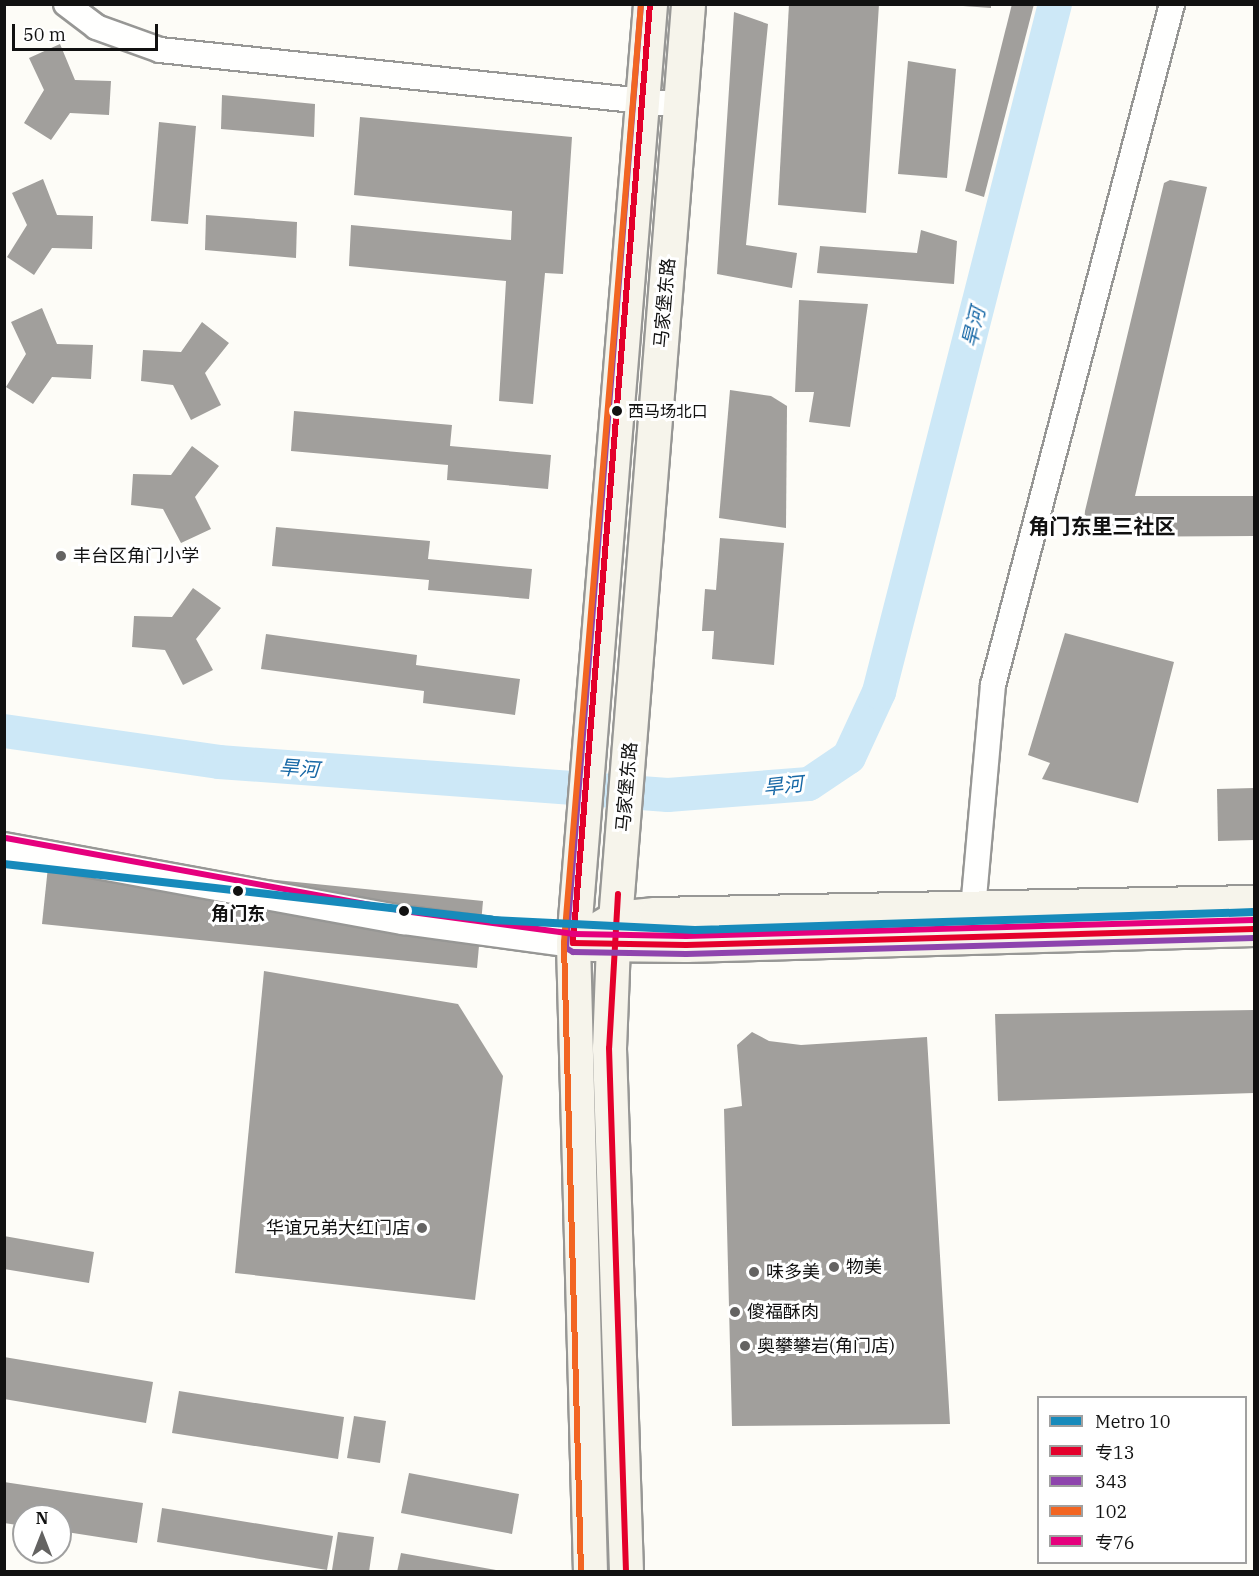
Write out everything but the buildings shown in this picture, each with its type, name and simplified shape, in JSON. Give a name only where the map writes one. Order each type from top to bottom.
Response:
[{"type":"main road","points":[[590,1572],[573,943],[650,4]]},
{"type":"main road","name":"马家堡东路","points":[[626,1572],[609,1048],[614,932],[688,4]]},
{"type":"main road","points":[[573,943],[614,932],[654,914],[1254,902]]},
{"type":"main road","points":[[614,932],[1254,929]]},
{"type":"street","points":[[66,4],[96,27],[160,50],[681,105]]},
{"type":"street","points":[[974,909],[993,685],[1172,4]]},
{"type":"street","points":[[4,847],[403,920],[573,943]]},
{"type":"waterway","name":"旱河","points":[[4,731],[219,762],[668,795],[809,784],[849,757],[879,692],[1055,4]]},
{"type":"metro line","name":"10","points":[[4,864],[492,920],[695,930],[1254,912]]},
{"type":"transit line","name":"343","points":[[641,4],[566,948],[573,952],[686,954],[1254,938]]},
{"type":"transit line","name":"102","points":[[581,1572],[564,942],[641,4]]},
{"type":"transit line","name":"专13","points":[[650,4],[573,943],[686,945],[1254,929]]},
{"type":"transit line","name":"专76","points":[[6,838],[404,911],[574,934],[686,936],[1254,920]]},
{"type":"transit line","name":"专13","points":[[618,894],[609,1048],[626,1572]]},
{"type":"place","name":"西马场北口","points":[[617,411]]},
{"type":"place","name":"丰台区角门小学","points":[[61,556]]},
{"type":"place","name":"角门东","points":[[238,891]]},
{"type":"place","name":"华谊兄弟大红门店","points":[[422,1228]]},
{"type":"place","name":"物美","points":[[834,1267]]},
{"type":"place","name":"味多美","points":[[754,1272]]},
{"type":"place","name":"傻福酥肉","points":[[735,1312]]},
{"type":"place","name":"奥攀攀岩(角门店)","points":[[745,1346]]},
{"type":"district","name":"角门东里三社区","points":[[1102,526]]}]
